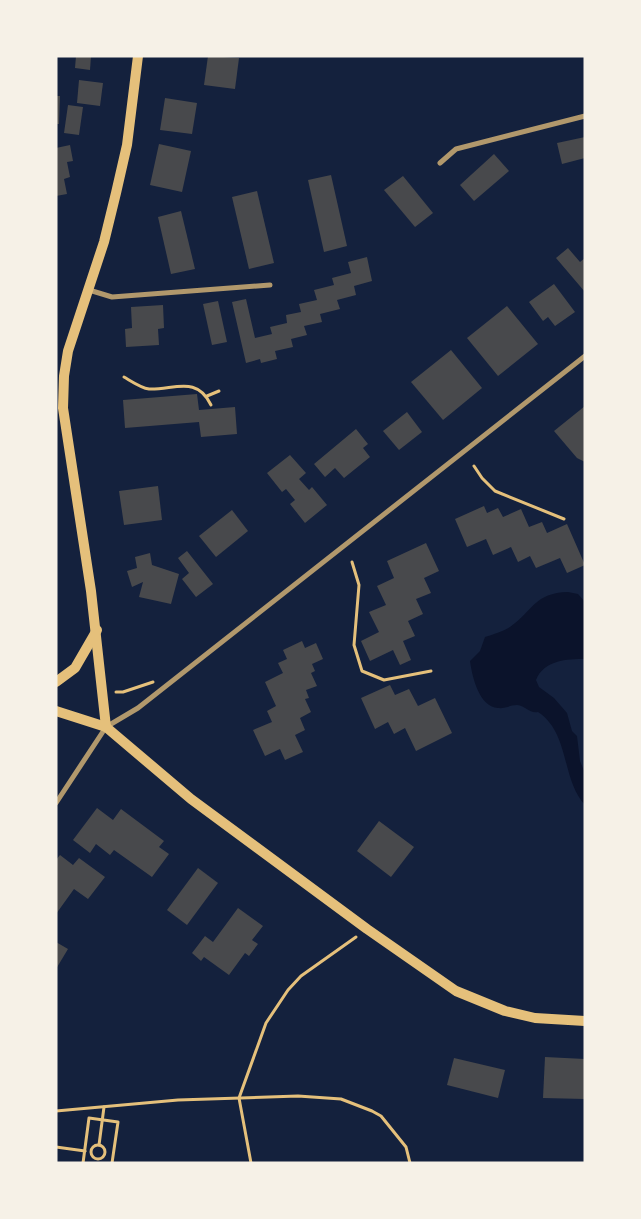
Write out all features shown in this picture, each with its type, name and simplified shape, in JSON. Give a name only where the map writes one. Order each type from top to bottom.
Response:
[{"type":"main road","points":[[106,727],[102,708],[96,630],[63,408],[68,351],[104,242],[127,145],[138,56]]},
{"type":"main road","points":[[56,682],[75,668],[96,630]]},
{"type":"main road","points":[[56,711],[106,727],[191,799],[435,978],[478,1002],[535,1018],[585,1021]]},
{"type":"street","points":[[440,163],[456,150],[585,116]]},
{"type":"street","points":[[88,290],[112,297],[270,286]]},
{"type":"street","points":[[56,803],[106,727],[133,712],[171,680],[585,356]]},
{"type":"path","points":[[124,377],[147,389],[189,386],[199,389],[207,396],[211,405]]},
{"type":"path","points":[[207,396],[219,391]]},
{"type":"path","points":[[474,466],[482,478],[495,491],[564,519]]},
{"type":"path","points":[[352,562],[359,584],[354,645],[362,671],[384,680],[430,671]]},
{"type":"path","points":[[114,692],[123,692],[152,682]]},
{"type":"path","points":[[253,1163],[239,1098],[266,1022],[275,1007],[301,976],[366,929]]},
{"type":"path","points":[[56,1110],[178,1100],[298,1096],[326,1097],[353,1103],[372,1111],[387,1123],[406,1147],[410,1163]]},
{"type":"path","points":[[99,1145],[104,1107]]},
{"type":"path","points":[[82,1163],[89,1118],[118,1122],[112,1163]]},
{"type":"path","points":[[90,1151],[93,1146],[99,1145],[104,1147],[105,1154]]},
{"type":"path","points":[[56,1148],[90,1151]]},
{"type":"path","points":[[90,1151],[97,1161],[105,1154],[113,1154]]},
{"type":"water","points":[[568,592],[578,594],[585,602],[585,659],[564,660],[550,665],[544,668],[536,680],[539,687],[554,698],[567,713],[572,731],[577,736],[580,761],[585,773],[585,805],[577,794],[561,744],[548,721],[538,712],[533,712],[517,705],[503,708],[491,706],[481,697],[470,661],[480,651],[485,637],[510,627],[541,599],[557,593]]},
{"type":"building","points":[[76,56],[91,56],[90,70],[75,68]]},
{"type":"building","points":[[208,56],[239,58],[235,89],[204,85]]},
{"type":"building","points":[[79,80],[103,83],[100,106],[77,103]]},
{"type":"building","points":[[56,96],[60,96],[59,124],[56,124]]},
{"type":"building","points":[[165,98],[197,103],[192,134],[160,130]]},
{"type":"building","points":[[68,105],[83,107],[79,135],[64,133]]},
{"type":"building","points":[[585,137],[585,158],[562,164],[557,143]]},
{"type":"building","points":[[159,144],[191,151],[182,192],[150,185]]},
{"type":"building","points":[[70,145],[73,161],[67,162],[70,177],[64,179],[67,194],[56,196],[56,148]]},
{"type":"building","points":[[494,154],[509,171],[474,201],[460,185]]},
{"type":"building","points":[[331,175],[347,246],[324,252],[308,180]]},
{"type":"building","points":[[403,176],[433,213],[415,227],[384,190]]},
{"type":"building","points":[[257,191],[274,263],[249,269],[232,197]]},
{"type":"building","points":[[181,211],[195,269],[171,274],[158,217]]},
{"type":"building","points":[[568,248],[580,262],[585,258],[585,292],[556,258]]},
{"type":"building","points":[[367,257],[372,281],[354,286],[356,295],[337,300],[340,309],[320,314],[322,322],[304,326],[307,335],[291,339],[293,347],[275,351],[277,359],[261,363],[260,359],[246,363],[232,302],[246,299],[255,338],[272,334],[270,327],[287,323],[286,315],[301,312],[299,304],[317,300],[314,290],[334,285],[332,278],[351,273],[348,262]]},
{"type":"building","points":[[554,284],[575,312],[555,326],[548,317],[543,321],[529,302]]},
{"type":"building","points":[[218,301],[227,342],[212,345],[203,304]]},
{"type":"building","points":[[163,305],[164,328],[158,329],[159,345],[126,347],[125,329],[132,328],[131,307]]},
{"type":"building","points":[[507,306],[538,344],[498,376],[467,338]]},
{"type":"building","points":[[451,350],[482,388],[443,420],[411,382]]},
{"type":"building","points":[[197,394],[199,410],[235,407],[237,434],[201,437],[199,422],[125,428],[123,400]]},
{"type":"building","points":[[585,406],[585,462],[577,458],[554,431]]},
{"type":"building","points":[[407,412],[422,432],[399,450],[383,431]]},
{"type":"building","points":[[356,429],[368,444],[363,448],[370,457],[344,478],[335,468],[325,477],[314,464]]},
{"type":"building","points":[[290,455],[306,473],[299,479],[309,490],[312,487],[327,505],[305,523],[290,504],[295,500],[286,489],[282,492],[267,473]]},
{"type":"building","points":[[158,486],[162,520],[124,525],[119,491]]},
{"type":"building","points":[[484,506],[487,513],[498,508],[503,517],[521,509],[529,527],[542,522],[547,533],[567,524],[585,565],[567,573],[560,558],[536,568],[530,556],[518,562],[511,547],[493,555],[486,539],[467,547],[455,519]]},
{"type":"building","points":[[232,510],[248,531],[216,557],[199,536]]},
{"type":"building","points":[[426,543],[439,571],[424,578],[431,593],[416,599],[423,614],[408,621],[415,636],[403,641],[411,660],[400,665],[393,650],[370,661],[361,641],[379,632],[369,612],[386,605],[377,586],[394,578],[387,561]]},
{"type":"building","points":[[187,551],[213,584],[196,597],[182,579],[189,573],[178,558]]},
{"type":"building","points":[[150,553],[152,565],[179,574],[171,604],[139,597],[143,582],[132,587],[127,571],[137,568],[135,557]]},
{"type":"building","points":[[302,641],[305,648],[316,643],[323,659],[312,664],[315,671],[311,673],[317,686],[306,690],[309,698],[305,699],[311,712],[300,718],[305,730],[295,735],[303,752],[285,760],[280,749],[265,756],[253,730],[272,722],[267,711],[276,706],[265,682],[283,673],[278,663],[287,659],[283,650]]},
{"type":"building","points":[[390,685],[395,695],[409,689],[418,706],[435,698],[452,733],[416,751],[405,728],[394,734],[388,722],[375,729],[361,698]]},
{"type":"building","points":[[97,808],[113,820],[121,809],[164,841],[159,847],[169,854],[152,877],[114,850],[110,855],[96,844],[90,853],[73,840]]},
{"type":"building","points":[[379,821],[414,847],[391,877],[357,851]]},
{"type":"building","points":[[60,855],[73,865],[79,858],[105,877],[88,899],[74,889],[56,914],[56,860]]},
{"type":"building","points":[[198,868],[218,883],[187,925],[167,910]]},
{"type":"building","points":[[238,908],[263,926],[252,940],[258,944],[249,956],[245,953],[229,975],[204,957],[201,961],[192,953],[205,936],[213,942]]},
{"type":"building","points":[[56,942],[68,949],[56,969]]},
{"type":"building","points":[[545,1057],[585,1059],[585,1099],[543,1098]]},
{"type":"building","points":[[454,1058],[505,1070],[498,1098],[447,1085]]}]
